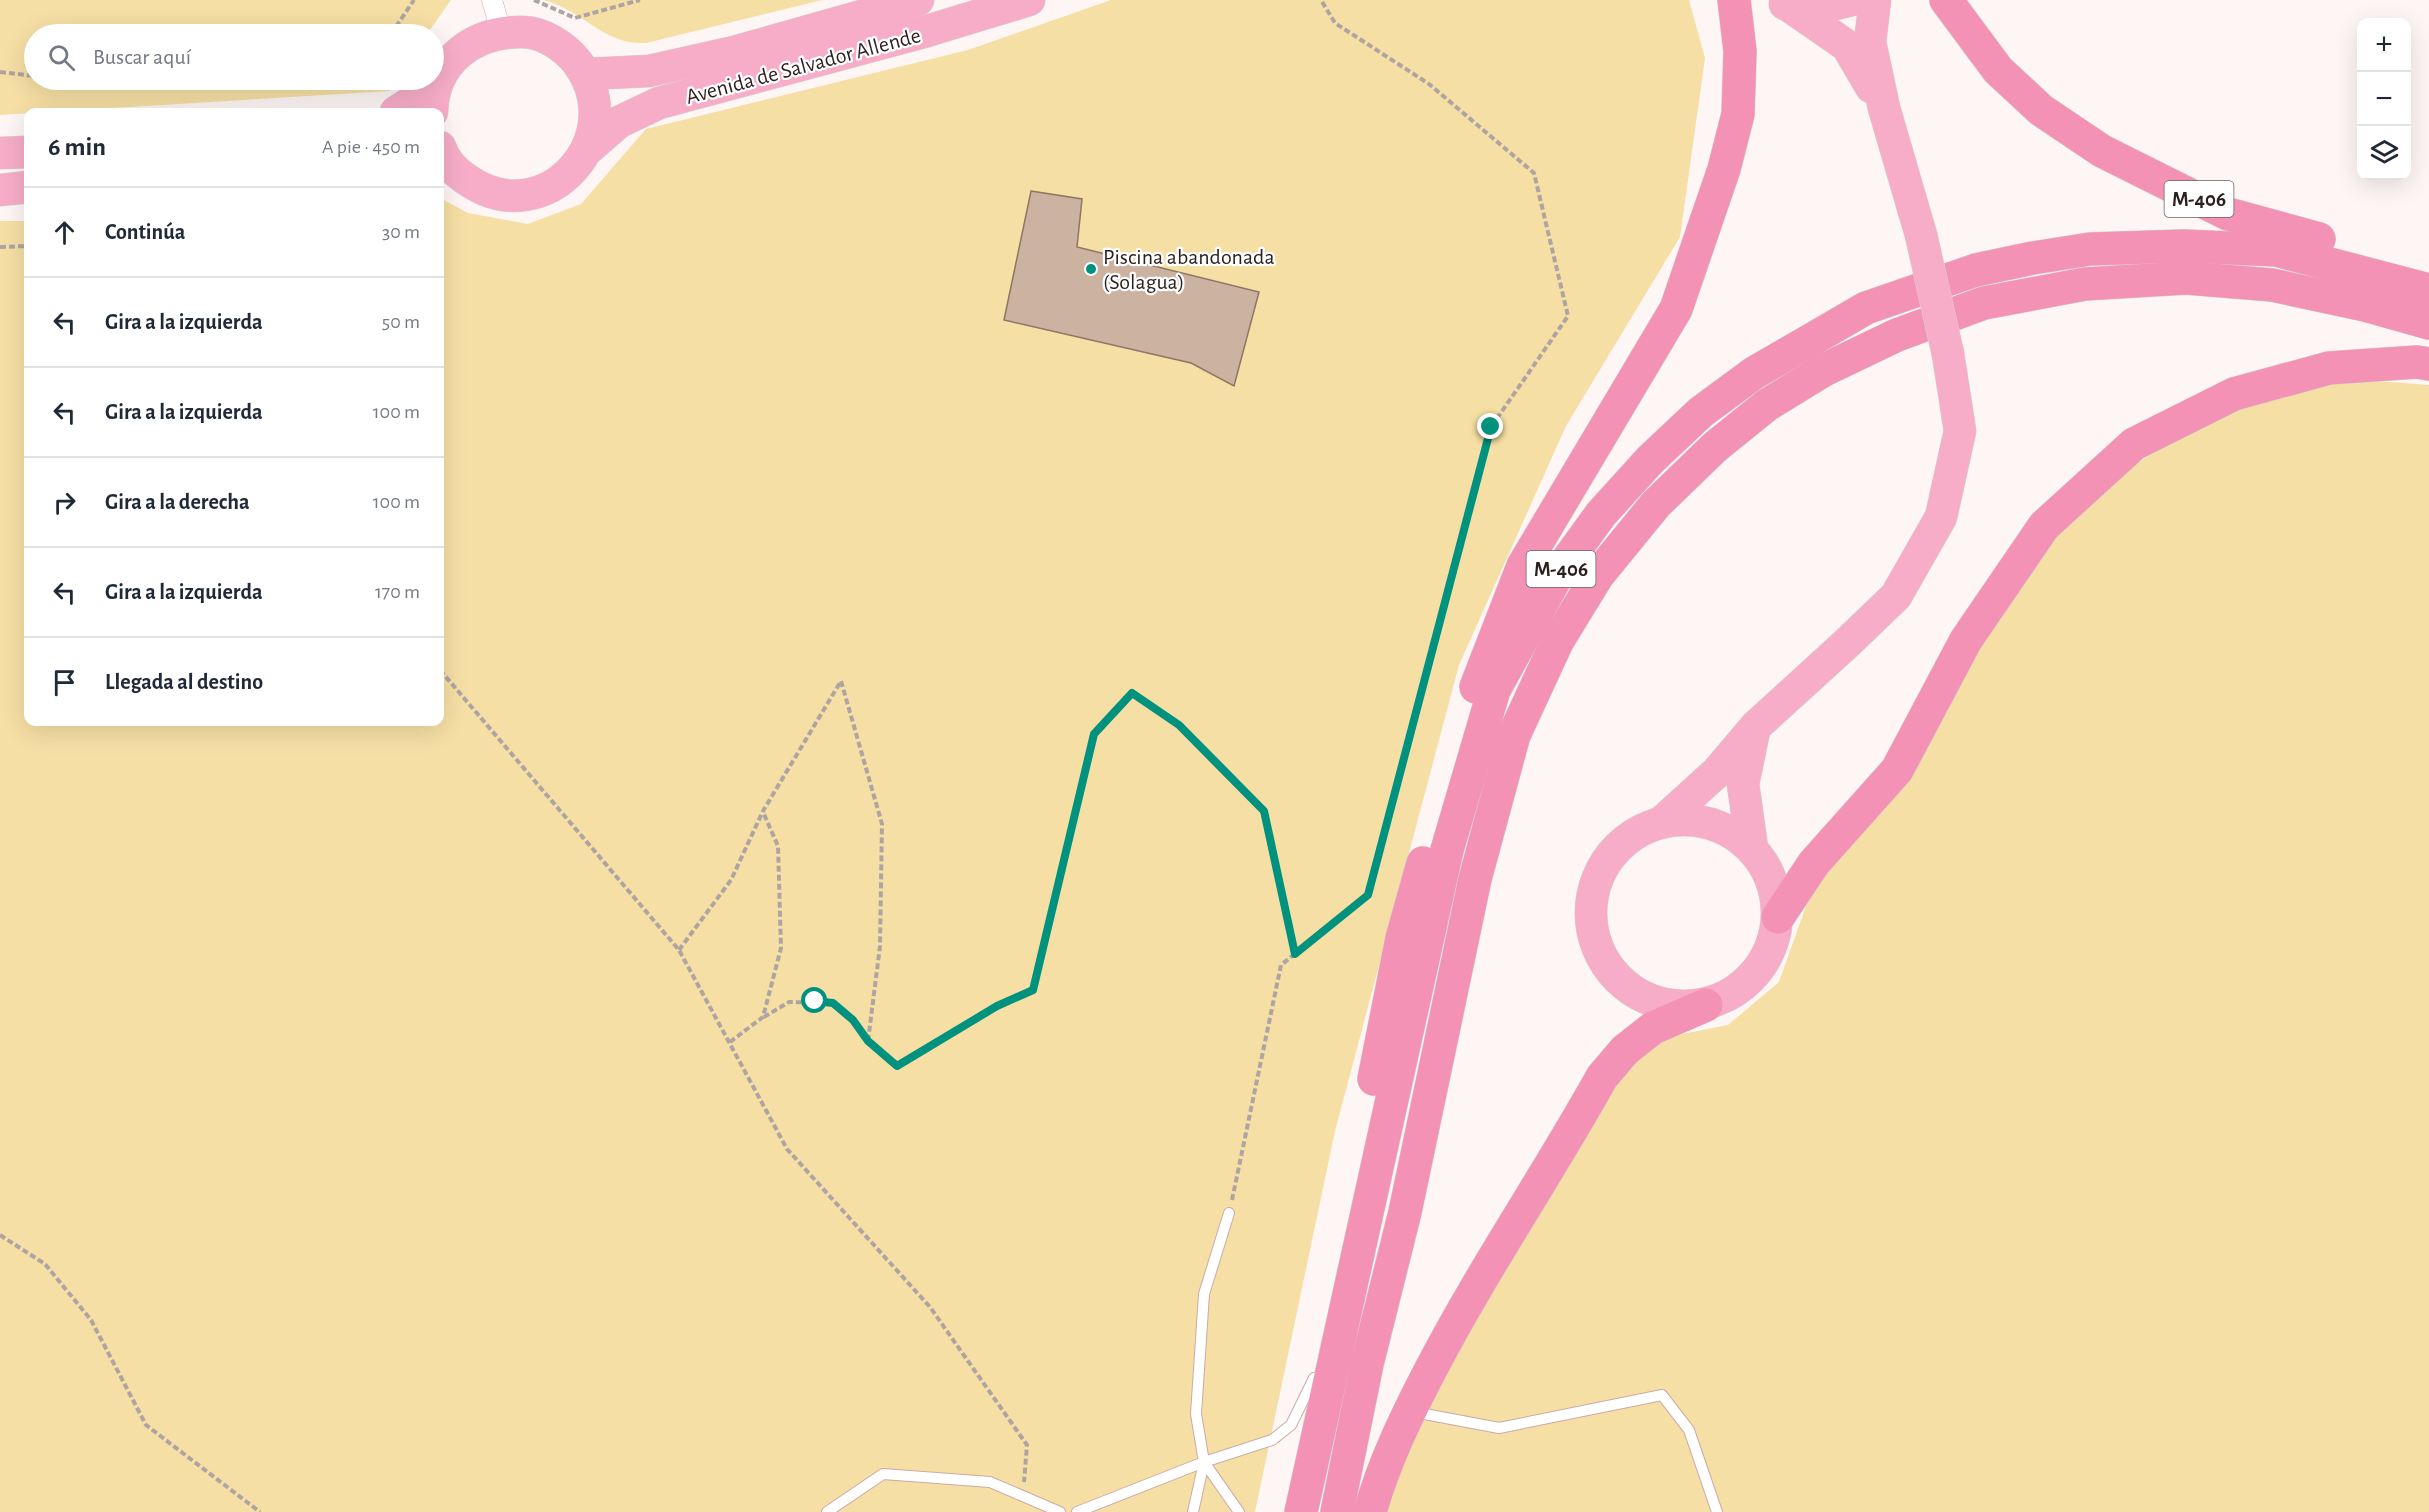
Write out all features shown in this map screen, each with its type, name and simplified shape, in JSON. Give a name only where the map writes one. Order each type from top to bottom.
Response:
[{"type":"highway","points":[[1287,1512],[1402,938],[1463,721],[1523,566],[1677,309],[1724,169],[1738,114],[1740,51],[1734,0]]},
{"type":"highway","name":"M-406","points":[[1946,0],[1998,70],[2041,110],[2102,151],[2228,214],[2429,270]]},
{"type":"highway","name":"M-406","points":[[1301,1512],[1447,850],[1494,690],[1559,572],[1601,514],[1650,460],[1701,412],[1754,373],[1866,308],[1988,267],[2090,249],[2184,246],[2276,250],[2429,290]]},
{"type":"highway","name":"M-406","points":[[1337,1512],[1367,1364],[1405,1212],[1475,879],[1514,735],[1557,642],[1598,574],[1656,504],[1715,447],[1767,405],[1824,370],[1897,335],[1984,303],[2085,284],[2186,278],[2272,285],[2364,305],[2429,323]]},
{"type":"highway","points":[[1778,917],[1814,863],[1897,770],[1966,640],[2044,526],[2134,444],[2234,394],[2329,368],[2429,364]]},
{"type":"highway","points":[[1370,1512],[1376,1491],[1409,1411],[1459,1316],[1602,1077],[1625,1050],[1653,1028],[1706,1005]]},
{"type":"main road","name":"Avenida de Salvador Allende","points":[[586,74],[649,71],[738,51],[918,0]]},
{"type":"main road","name":"Avenida de Salvador Allende","points":[[588,149],[619,122],[660,103],[916,34],[1029,0]]},
{"type":"main road","points":[[1782,2],[1819,8],[1852,0]]},
{"type":"main road","points":[[1663,821],[1717,772],[1756,726],[1896,596],[1941,516],[1960,431],[1948,354],[1921,235],[1884,108],[1870,42],[1875,0]]},
{"type":"main road","points":[[1782,2],[1847,46],[1884,108]]},
{"type":"main road","points":[[444,72],[461,50],[480,38],[501,32],[526,32],[550,40],[571,54],[586,74],[594,99],[595,124],[588,149],[573,170],[553,186],[529,195],[504,195],[479,188],[449,170]]},
{"type":"main road","points":[[408,108],[434,99]]},
{"type":"main road","points":[[0,153],[24,152]]},
{"type":"main road","points":[[0,190],[24,188]]},
{"type":"main road","points":[[1752,848],[1743,784],[1756,726]]},
{"type":"main road","points":[[1695,819],[1726,829],[1752,848],[1767,869],[1776,892],[1778,917],[1772,947],[1757,973],[1734,993],[1706,1005],[1676,1007],[1648,1000],[1623,984],[1604,962],[1593,934],[1591,905],[1598,876],[1613,851],[1636,832],[1663,821],[1695,819]]},
{"type":"street","points":[[492,0],[501,32]]},
{"type":"lane","points":[[1193,1512],[1204,1462],[1196,1414],[1204,1294],[1229,1213]]},
{"type":"lane","points":[[1077,1512],[1204,1462],[1272,1440],[1291,1425],[1314,1378]]},
{"type":"lane","points":[[1409,1411],[1499,1428],[1662,1395],[1689,1430],[1717,1512]]},
{"type":"lane","points":[[1204,1462],[1239,1512]]},
{"type":"lane","points":[[826,1512],[883,1474],[990,1482],[1023,1494],[1060,1512]]},
{"type":"path","points":[[398,24],[414,0]]},
{"type":"path","points":[[534,0],[575,18],[640,0]]},
{"type":"path","points":[[1229,1213],[1281,965],[1368,895],[1491,427],[1568,316],[1534,173],[1429,84],[1335,23],[1321,0]]},
{"type":"path","points":[[0,72],[24,75]]},
{"type":"path","points":[[0,247],[24,246]]},
{"type":"path","points":[[444,675],[680,950],[788,1149],[930,1307],[1027,1445],[1023,1494]]},
{"type":"path","points":[[680,950],[731,880],[762,811],[841,681],[882,824],[880,946],[868,1041]]},
{"type":"path","points":[[729,1042],[763,1017],[789,1002],[833,1003],[853,1020],[868,1041],[897,1066],[997,1006],[1033,990],[1094,734],[1132,693],[1179,725],[1264,811],[1295,954]]},
{"type":"path","points":[[762,811],[778,846],[781,948],[763,1017]]},
{"type":"path","points":[[0,1235],[45,1264],[91,1320],[146,1425],[260,1512]]},
{"type":"shaded area","points":[[0,0],[451,0],[434,24],[24,24],[24,90],[390,90],[113,108],[24,108],[24,114],[0,115]]},
{"type":"shaded area","points":[[543,0],[822,0],[646,43],[617,39],[570,11]]},
{"type":"shaded area","points":[[1111,0],[1689,0],[1705,58],[1680,237],[1566,426],[1459,665],[1335,1131],[1255,1512],[0,1512],[0,221],[24,221],[24,726],[444,726],[444,200],[468,213],[528,224],[581,204],[646,129],[968,50]]},
{"type":"shaded area","points":[[2339,378],[2429,385],[2429,1512],[1382,1512],[1410,1433],[1502,1270],[1633,1057],[1667,1037],[1728,1025],[1779,982],[1817,875],[2029,564],[2093,490],[2222,411]]},
{"type":"building","name":"Piscina abandonada (Solagua)","points":[[1031,191],[1082,199],[1077,247],[1259,292],[1234,386],[1191,363],[1004,320]]},
{"type":"place","name":"Piscina abandonada (Solagua)","points":[[1091,269]]},
{"type":"route","points":[[815,1001],[833,1003],[853,1020],[868,1041],[897,1066],[944,1040],[997,1006],[1033,990],[1094,734],[1132,693],[1179,725],[1264,811],[1295,954],[1368,895],[1491,427]]}]
